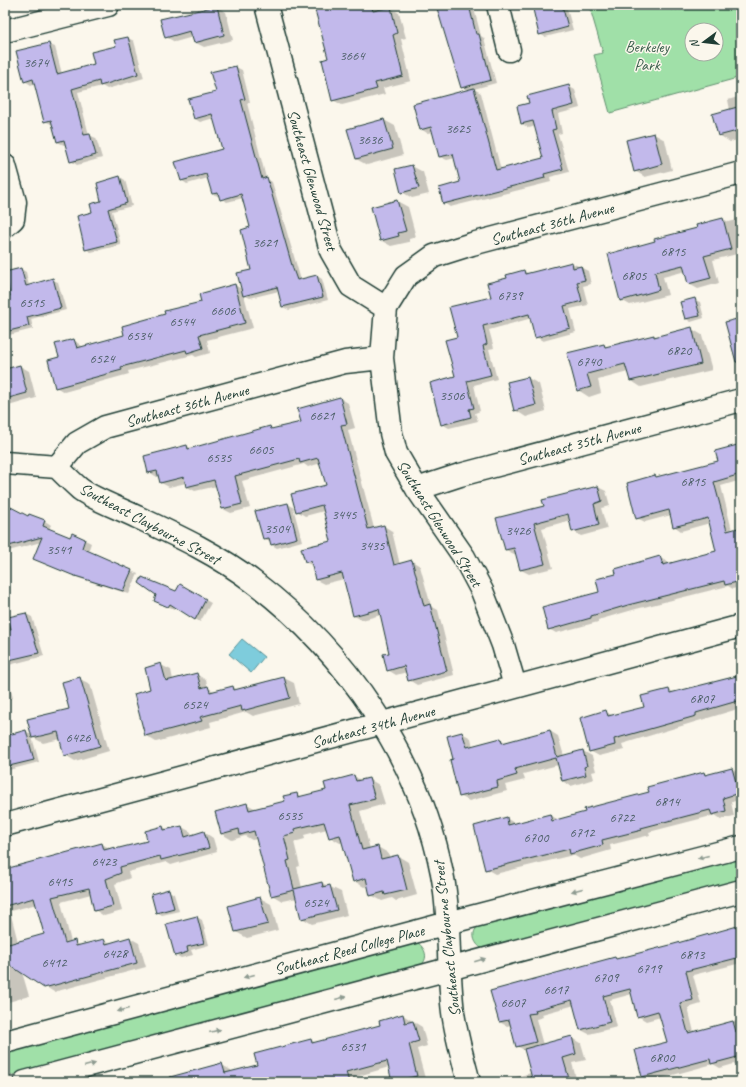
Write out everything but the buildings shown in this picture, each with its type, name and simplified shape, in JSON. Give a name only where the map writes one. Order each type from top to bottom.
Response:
[{"type":"street","points":[[5,32],[108,5]]},
{"type":"street","name":"Southeast Glenwood Street","points":[[266,5],[331,251],[351,286],[386,308],[382,358],[391,433],[396,453],[417,489],[464,557],[482,591],[503,645],[515,686]]},
{"type":"street","points":[[498,5],[509,50]]},
{"type":"street","points":[[5,166],[15,202],[9,222]]},
{"type":"street","name":"Southeast 36th Avenue","points":[[386,308],[406,276],[434,256],[472,244],[741,173]]},
{"type":"street","name":"Southeast 36th Avenue","points":[[57,467],[77,443],[104,427],[345,362],[382,358]]},
{"type":"street","name":"Southeast 35th Avenue","points":[[417,489],[467,473],[741,400]]},
{"type":"street","points":[[5,463],[57,467]]},
{"type":"street","name":"Southeast Claybourne Street","points":[[57,467],[81,490],[177,535],[221,559],[256,583],[308,630],[348,674],[381,724],[414,782],[429,822],[442,874],[448,923],[453,1011],[469,1082]]},
{"type":"street","name":"Southeast 34th Avenue","points":[[5,825],[741,626]]},
{"type":"street","name":"Southeast Reed College Place","points":[[5,1042],[448,923],[741,847]]},
{"type":"street","points":[[25,1082],[741,890]]},
{"type":"path","points":[[665,5],[672,9],[679,9],[719,5]]},
{"type":"green space","name":"Berkeley Park","points":[[589,5],[741,5],[741,77],[610,113],[594,55],[603,53]]},
{"type":"green space","points":[[741,854],[741,880],[487,949],[478,946],[475,940],[475,930],[481,924]]},
{"type":"green space","points":[[412,943],[418,943],[426,955],[422,965],[418,967],[5,1077],[5,1051]]},
{"type":"water","points":[[242,639],[264,657],[251,673],[229,654]]}]
